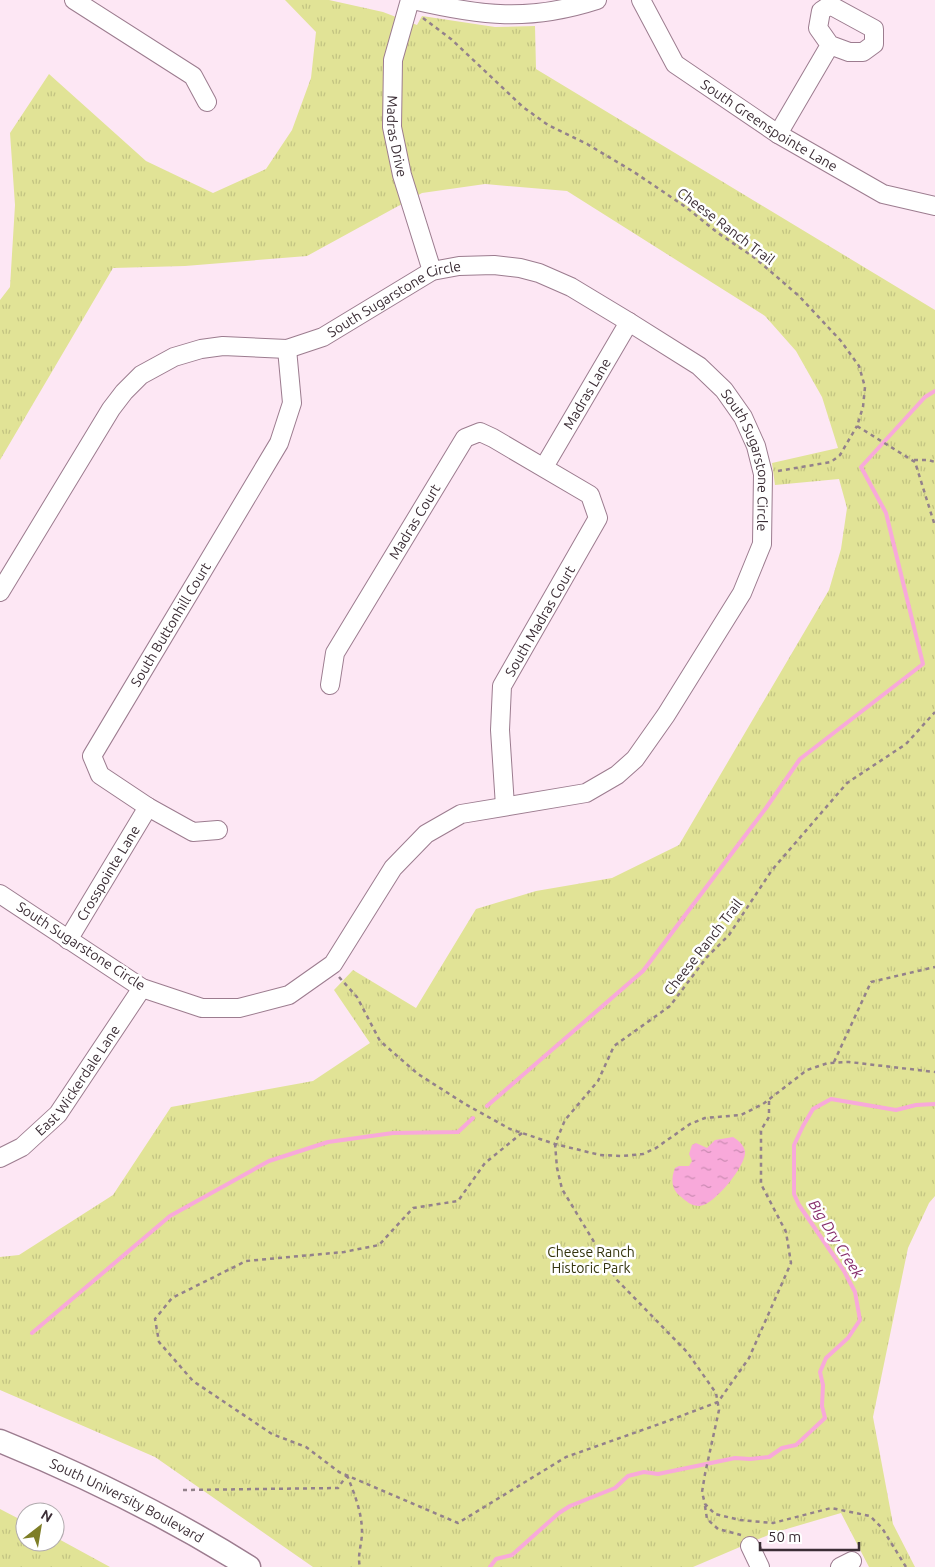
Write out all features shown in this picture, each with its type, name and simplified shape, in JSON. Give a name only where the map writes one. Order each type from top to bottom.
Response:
[{"type":"main road","name":"South University Boulevard","points":[[0,1441],[58,1465],[191,1532],[249,1567]]},
{"type":"street","points":[[74,0],[193,76],[207,102]]},
{"type":"street","points":[[412,0],[490,14],[522,15],[545,13],[597,0]]},
{"type":"street","name":"Madras Drive","points":[[412,0],[393,60],[392,127],[402,175],[432,270]]},
{"type":"street","name":"South Greenspointe Lane","points":[[641,0],[674,64],[778,134],[883,194],[935,206]]},
{"type":"street","points":[[778,134],[830,45]]},
{"type":"street","name":"South Sugarstone Circle","points":[[0,592],[111,409],[141,375],[174,357],[201,349],[223,346],[287,349],[323,337],[432,270],[459,266],[494,265],[520,268],[539,273],[571,287],[630,322],[699,366],[724,390],[742,417],[756,446],[764,474],[762,544],[742,593],[666,714],[635,759],[617,775],[586,793],[462,814],[426,834],[393,868],[333,964],[290,995],[239,1008],[202,1008],[142,988],[0,894]]},
{"type":"street","name":"Madras Lane","points":[[544,467],[630,322]]},
{"type":"street","name":"South Buttonhill Court","points":[[218,830],[193,832],[148,807],[100,775],[92,756],[279,443],[292,403],[287,349]]},
{"type":"street","name":"Madras Court","points":[[330,685],[335,653],[465,438],[480,432],[544,467]]},
{"type":"street","name":"South Madras Court","points":[[505,806],[500,730],[502,686],[598,518],[590,496],[544,467]]},
{"type":"street","name":"Crosspointe Lane","points":[[68,940],[148,807]]},
{"type":"street","name":"East Wickerdale Lane","points":[[0,1158],[22,1147],[58,1114],[142,988]]},
{"type":"street","points":[[750,1546],[760,1567]]},
{"type":"path","name":"Cheese Ranch Trail","points":[[422,16],[452,39],[522,107],[548,125],[586,144],[634,172],[755,258],[799,296],[841,341],[859,366],[865,388],[863,407],[857,426],[840,455],[831,462],[764,474]]},
{"type":"path","points":[[857,426],[915,462],[935,526]]},
{"type":"path","points":[[912,460],[935,462]]},
{"type":"path","name":"Cheese Ranch Trail","points":[[718,1402],[716,1393],[686,1352],[617,1280],[562,1189],[557,1168],[556,1144],[565,1120],[598,1081],[614,1046],[670,1006],[707,957],[729,935],[772,870],[847,784],[906,744],[935,712]]},
{"type":"path","points":[[333,964],[340,978],[357,997],[380,1041],[418,1074],[465,1104],[510,1129],[556,1144],[600,1155],[622,1156],[643,1154],[656,1148],[690,1124],[705,1118],[741,1115],[769,1100],[807,1070],[828,1062],[849,1062],[935,1072]]},
{"type":"path","points":[[834,1062],[871,982],[935,967]]},
{"type":"path","points":[[522,1132],[486,1163],[458,1201],[413,1208],[379,1246],[344,1252],[246,1261],[172,1298],[155,1319],[159,1342],[193,1381],[272,1434],[306,1447],[339,1472],[458,1522],[566,1457],[718,1402],[749,1358],[791,1263],[786,1232],[761,1184],[761,1130],[769,1117],[769,1100]]},
{"type":"path","points":[[718,1402],[719,1410],[702,1492],[706,1519],[718,1529],[744,1536],[750,1546]]},
{"type":"path","points":[[183,1490],[338,1488],[347,1475]]},
{"type":"path","points":[[347,1475],[357,1503],[362,1532],[358,1558],[360,1567]]},
{"type":"path","points":[[705,1504],[715,1514],[740,1520],[773,1523],[831,1508],[870,1516],[882,1528],[906,1567]]},
{"type":"green space","name":"Cheese Ranch Historic Park","points":[[285,0],[329,0],[383,12],[417,25],[422,16],[495,27],[535,26],[536,69],[935,310],[935,1196],[929,1203],[908,1248],[873,1417],[893,1524],[915,1567],[869,1567],[841,1513],[773,1533],[693,1567],[313,1567],[155,1457],[0,1390],[0,1257],[19,1255],[113,1195],[171,1107],[313,1081],[370,1043],[334,990],[353,970],[416,1008],[476,909],[536,891],[612,878],[679,845],[829,590],[841,549],[847,508],[839,479],[775,485],[772,463],[838,448],[822,397],[796,351],[765,316],[567,191],[485,184],[422,193],[307,256],[185,266],[113,268],[0,460],[0,300],[10,287],[15,205],[10,133],[49,74],[146,161],[213,193],[266,169],[292,130],[311,78],[316,32]]},
{"type":"green space","points":[[0,1509],[15,1517],[15,1552],[65,1552],[65,1542],[110,1567],[0,1567]]},
{"type":"water","points":[[733,1137],[743,1146],[745,1151],[744,1157],[741,1165],[721,1192],[706,1204],[700,1206],[691,1204],[677,1193],[673,1187],[672,1179],[675,1168],[689,1166],[692,1161],[689,1154],[692,1145],[696,1143],[707,1148],[715,1140]]},
{"type":"waterway","points":[[487,1106],[643,971],[766,808],[800,759],[923,664],[886,513],[861,467],[925,397],[935,391]]},
{"type":"waterway","name":"Big Dry Creek","points":[[490,1567],[496,1559],[512,1555],[559,1513],[570,1506],[615,1488],[628,1476],[644,1472],[658,1474],[735,1458],[769,1457],[782,1448],[796,1445],[825,1418],[822,1406],[823,1385],[820,1372],[826,1358],[848,1338],[860,1320],[855,1292],[844,1271],[799,1205],[794,1194],[794,1145],[813,1109],[831,1099],[896,1110],[916,1105],[935,1104]]},
{"type":"waterway","points":[[32,1333],[170,1216],[269,1161],[328,1142],[393,1133],[458,1132],[473,1118]]}]
